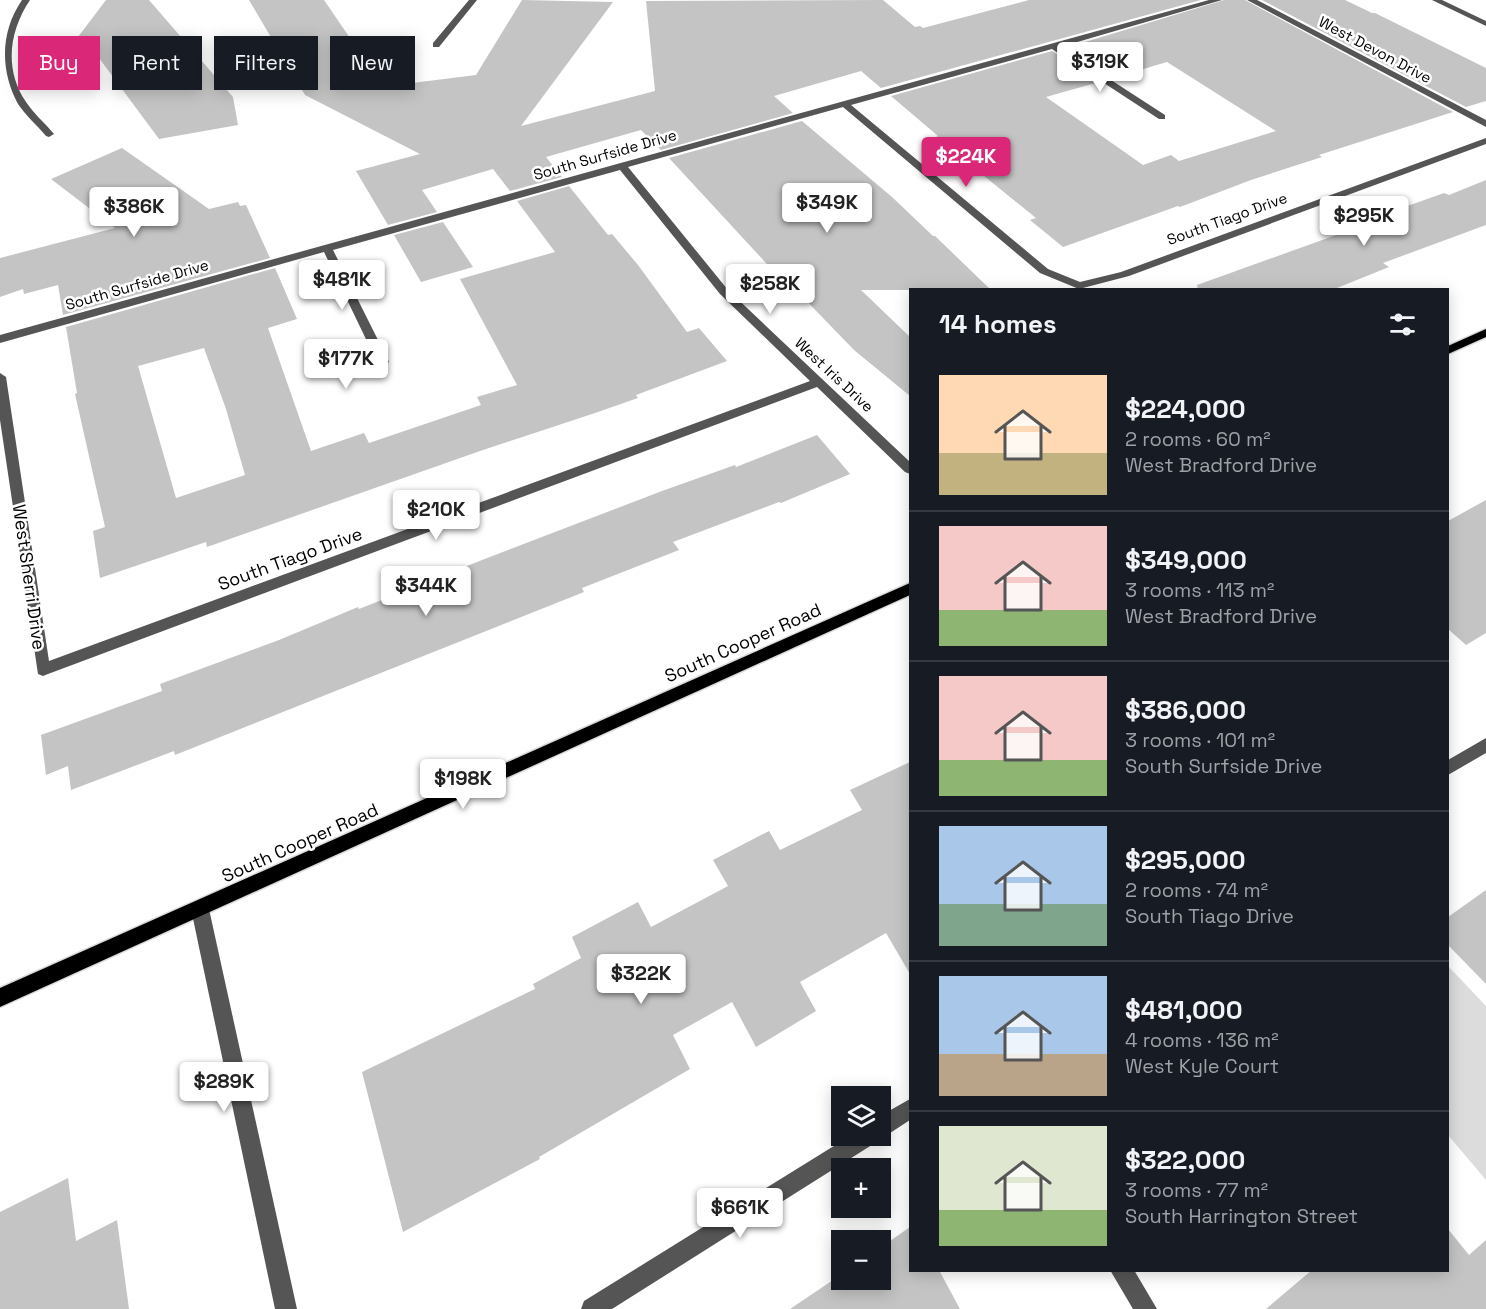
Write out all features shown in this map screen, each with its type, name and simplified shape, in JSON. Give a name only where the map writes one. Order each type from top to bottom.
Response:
[{"type":"main road","points":[[1449,350],[1486,333]]},
{"type":"main road","name":"South Cooper Road","points":[[0,998],[909,589]]},
{"type":"street","points":[[26,0],[8,33],[7,62],[19,98],[49,134]]},
{"type":"street","points":[[436,45],[473,0]]},
{"type":"street","name":"South Surfside Drive","points":[[0,339],[1218,0]]},
{"type":"street","name":"West Devon Drive","points":[[1251,0],[1486,124]]},
{"type":"street","points":[[1436,0],[1486,24]]},
{"type":"street","points":[[1467,15],[1476,11]]},
{"type":"street","points":[[1053,46],[1162,117]]},
{"type":"street","name":"South Tiago Drive","points":[[844,104],[1044,271],[1079,286],[1125,274],[1486,141]]},
{"type":"street","name":"West Iris Drive","points":[[622,166],[724,292],[909,468]]},
{"type":"street","points":[[327,248],[384,362]]},
{"type":"street","name":"West Sherri Drive","points":[[0,377],[43,670]]},
{"type":"street","name":"South Tiago Drive","points":[[43,670],[819,382]]},
{"type":"street","points":[[1449,767],[1486,745]]},
{"type":"street","points":[[200,909],[286,1309]]},
{"type":"street","points":[[891,1121],[909,1110]]},
{"type":"street","points":[[592,1309],[852,1146]]},
{"type":"street","points":[[1122,1272],[1146,1309]]},
{"type":"shaded area","points":[[1449,967],[1486,1006],[1486,1180],[1449,1136]]},
{"type":"building","points":[[106,0],[149,0],[180,36],[112,36],[112,76],[100,59],[100,36],[79,36]]},
{"type":"building","points":[[249,0],[324,0],[349,36],[330,36],[330,90],[415,90],[415,83],[476,75],[522,0],[613,2],[521,126],[655,91],[646,1],[883,0],[915,27],[923,28],[1029,0],[1201,0],[881,88],[861,71],[774,96],[793,113],[661,150],[641,130],[546,157],[562,177],[510,191],[493,169],[422,190],[437,212],[388,225],[356,171],[420,154],[305,95],[302,90],[318,90],[318,36],[270,36]]},
{"type":"building","points":[[1224,0],[1245,0],[1453,112],[1319,155],[1322,157],[1063,247],[1030,220],[1036,218],[936,137],[938,136],[891,96],[1052,51],[1099,82],[1046,97],[1143,165],[1171,155],[1179,161],[1276,131],[1167,62],[1113,78],[1065,48]]},
{"type":"building","points":[[1262,0],[1345,0],[1375,13],[1486,68],[1486,101],[1466,107]]},
{"type":"building","points":[[202,61],[214,75],[214,90],[227,90],[233,97],[238,125],[159,139],[123,90],[202,90]]},
{"type":"building","points":[[802,121],[892,197],[989,288],[861,290],[909,336],[909,395],[854,350],[794,288],[790,289],[669,158]]},
{"type":"building","points":[[122,148],[209,209],[238,202],[240,206],[246,205],[270,258],[63,315],[58,285],[24,294],[23,289],[0,297],[0,258],[115,228],[51,179]]},
{"type":"building","points":[[1486,180],[1486,225],[1383,263],[1389,267],[1337,288],[1198,288],[1197,285],[1403,211],[1399,209],[1444,193],[1449,195]]},
{"type":"building","points":[[569,186],[608,235],[612,234],[638,265],[687,332],[699,328],[727,361],[636,395],[638,398],[595,413],[207,547],[206,542],[100,578],[93,531],[105,527],[75,394],[77,393],[66,327],[275,268],[297,319],[268,328],[311,451],[364,433],[369,443],[481,405],[477,397],[517,385],[460,279],[555,252],[517,201]],"holes":[[[204,348],[226,409],[245,475],[176,498],[138,366]]]},
{"type":"building","points":[[443,222],[473,267],[421,282],[394,235]]},
{"type":"building","points":[[817,435],[850,474],[781,503],[673,542],[679,550],[582,588],[584,592],[175,755],[174,751],[71,790],[68,766],[46,775],[41,735],[162,691],[160,684],[279,640],[358,607],[359,609],[662,491],[735,465],[736,467]]},
{"type":"building","points":[[1486,500],[1486,633],[1466,645],[1449,630],[1449,520]]},
{"type":"building","points":[[909,762],[909,972],[886,933],[800,982],[816,1011],[756,1047],[732,1002],[673,1035],[690,1069],[539,1157],[540,1159],[403,1232],[362,1072],[535,989],[533,984],[581,958],[572,937],[638,902],[651,927],[728,886],[713,860],[769,831],[780,850],[862,810],[850,790]]},
{"type":"building","points":[[1486,890],[1486,984],[1449,946],[1449,916]]},
{"type":"building","points":[[68,1178],[76,1241],[117,1220],[129,1309],[0,1309],[0,1212]]},
{"type":"building","points":[[909,1228],[909,1272],[940,1272],[960,1309],[790,1309],[831,1281],[831,1290],[891,1290],[891,1240]]},
{"type":"building","points":[[1449,1230],[1469,1255],[1486,1240],[1486,1309],[1266,1309],[1310,1272],[1449,1272]]}]
